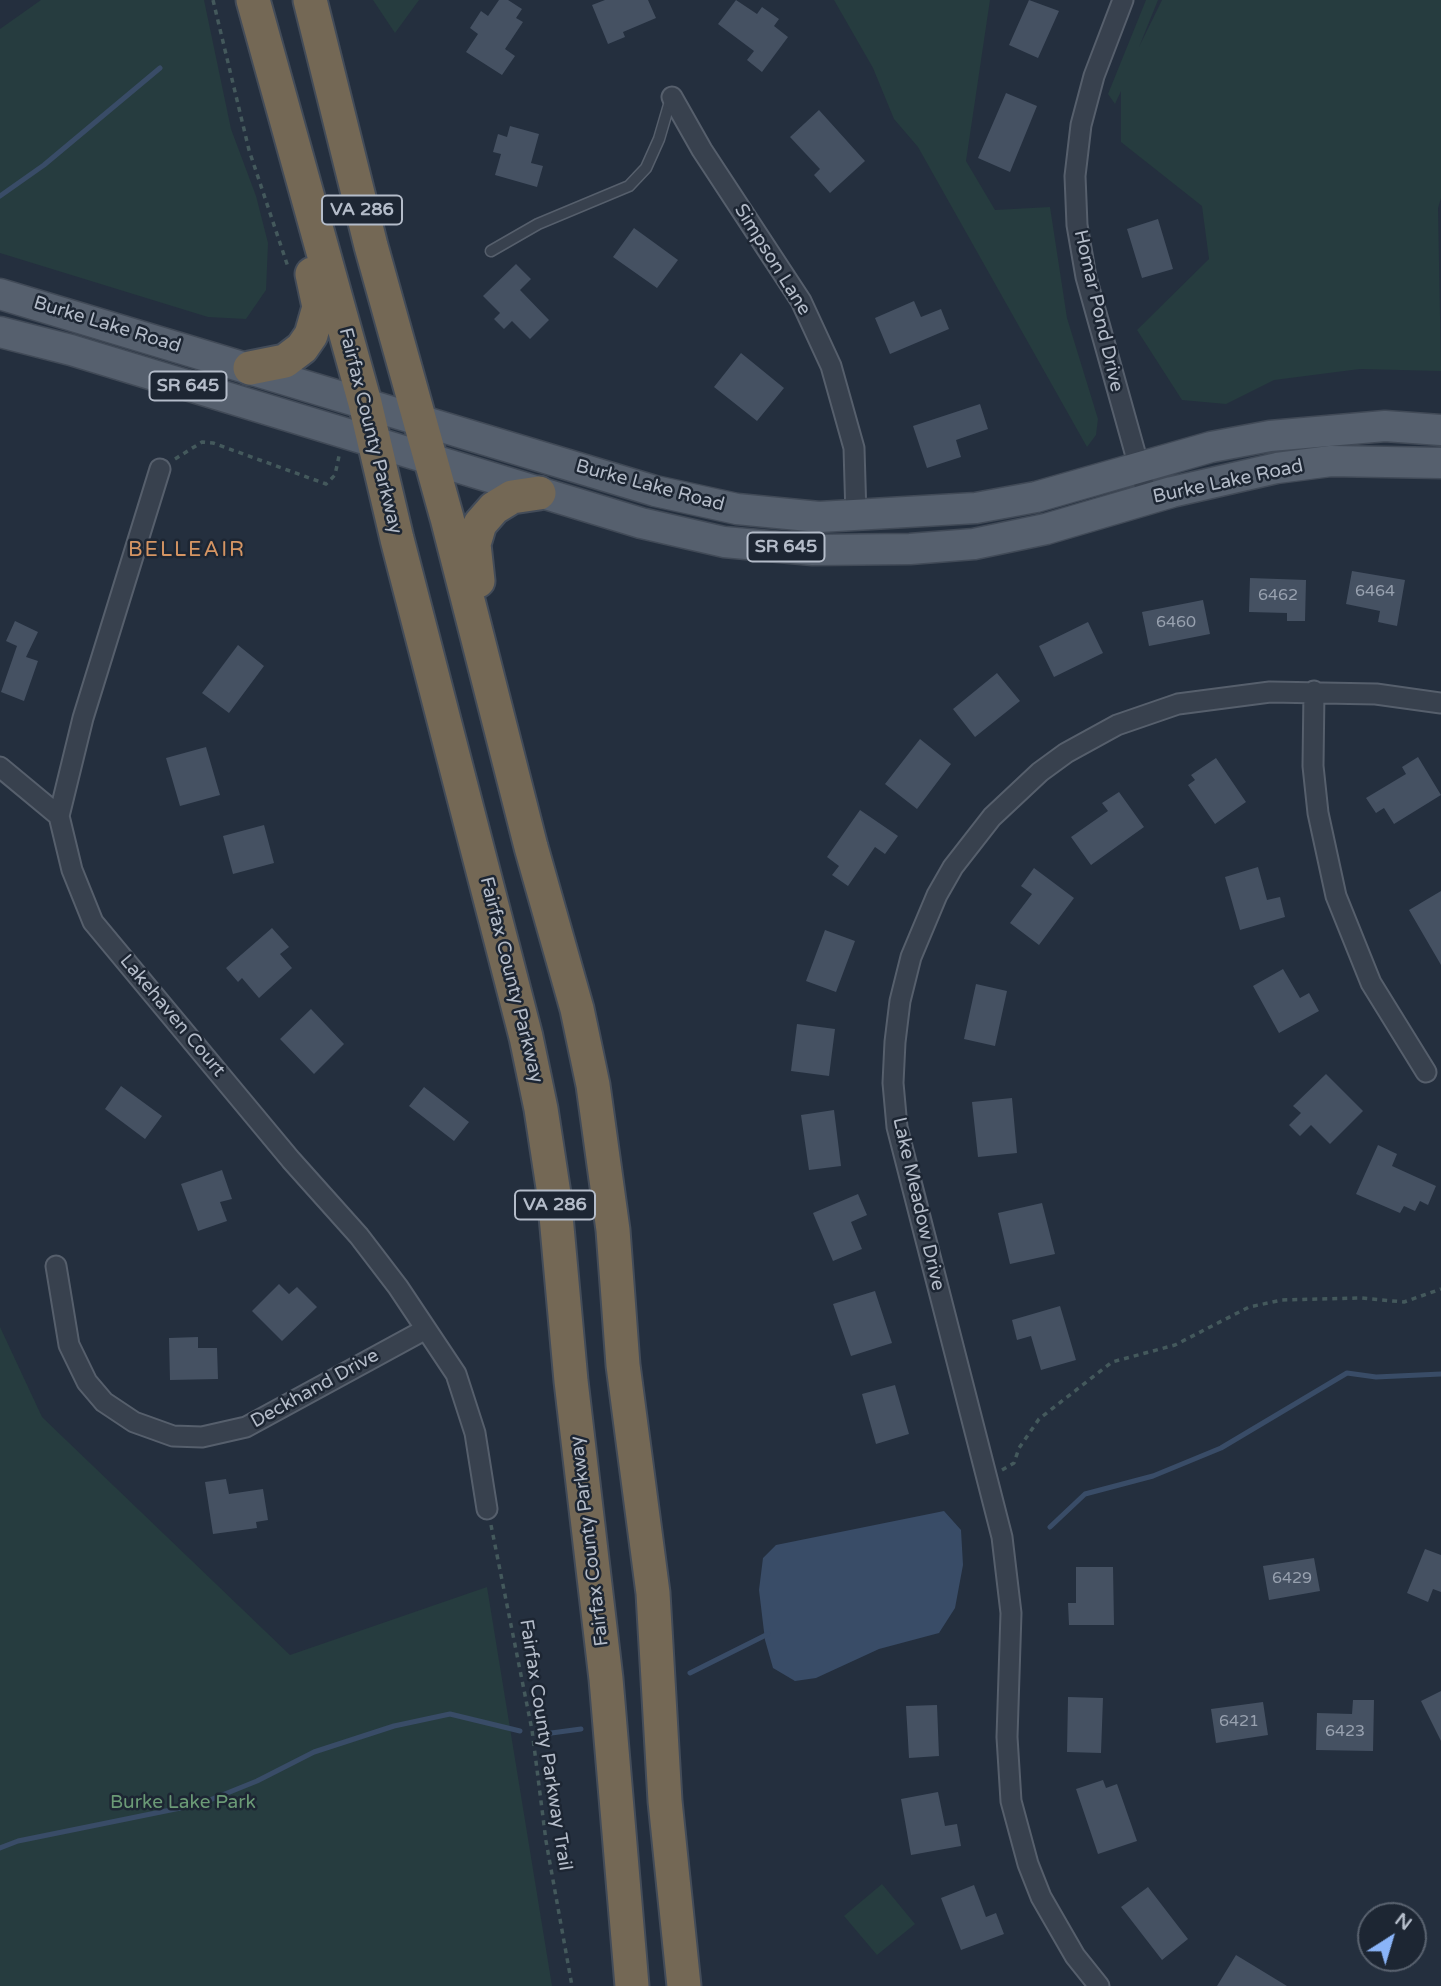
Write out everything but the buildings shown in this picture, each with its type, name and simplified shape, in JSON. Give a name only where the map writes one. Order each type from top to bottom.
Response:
[{"type":"highway","name":"Fairfax County Parkway","points":[[253,0],[365,403],[523,1024],[541,1108],[554,1194],[571,1381],[606,1679],[632,1986]]},
{"type":"highway","name":"VA 286","points":[[310,0],[371,246],[493,691],[531,847],[577,1009],[600,1127],[613,1230],[623,1365],[653,1593],[665,1801],[684,1986]]},
{"type":"highway","points":[[250,368],[285,361],[302,348],[317,321],[319,307],[297,164]]},
{"type":"highway","points":[[493,691],[474,544],[480,524],[494,508],[512,497],[539,493]]},
{"type":"main road","name":"Burke Lake Road","points":[[0,295],[655,491],[737,509],[819,517],[988,506],[1036,497],[1211,447],[1304,432],[1385,426],[1441,430]]},
{"type":"main road","name":"Burke Lake Road","points":[[0,332],[71,350],[641,523],[724,542],[813,550],[910,549],[974,544],[1277,468],[1331,461],[1441,463]]},
{"type":"street","name":"Homar Pond Drive","points":[[1123,0],[1094,76],[1081,125],[1075,176],[1077,225],[1086,277],[1147,499]]},
{"type":"street","name":"Simpson Lane","points":[[671,97],[702,150],[801,301],[831,366],[854,448],[856,516]]},
{"type":"street","name":"Lakehaven Court","points":[[160,469],[83,718],[59,816],[72,870],[93,922],[291,1160],[359,1236],[426,1329],[463,1391],[475,1433],[487,1509]]},
{"type":"street","points":[[1314,691],[1314,766],[1318,813],[1336,896],[1371,983],[1426,1072]]},
{"type":"street","name":"Lake Meadow Drive","points":[[1099,1986],[1058,1929],[1032,1875],[1017,1829],[1009,1780],[1011,1654],[1009,1591],[1002,1537],[897,1127],[893,1083],[900,1001],[922,927],[953,867],[992,817],[1040,772],[1083,743],[1117,725],[1178,704],[1258,693],[1314,691],[1376,694],[1441,703]]},
{"type":"street","points":[[0,766],[59,816]]},
{"type":"street","name":"Deckhand Drive","points":[[56,1266],[69,1345],[87,1382],[104,1402],[134,1422],[173,1436],[202,1437],[246,1427],[426,1329]]},
{"type":"lane","points":[[491,251],[538,224],[629,186],[646,168],[659,139],[671,97]]},
{"type":"path","points":[[213,0],[249,150],[289,271]]},
{"type":"path","points":[[160,469],[207,442],[326,484],[335,475],[340,453]]},
{"type":"path","points":[[988,1475],[1009,1468],[1039,1419],[1112,1362],[1175,1345],[1249,1307],[1282,1300],[1361,1298],[1404,1302],[1441,1289]]},
{"type":"path","name":"Fairfax County Parkway Trail","points":[[487,1509],[532,1730],[546,1841],[572,1986]]},
{"type":"green space","points":[[41,0],[204,0],[231,129],[256,196],[268,243],[266,290],[246,319],[208,317],[0,253],[0,29]]},
{"type":"green space","points":[[373,0],[419,0],[395,33]]},
{"type":"green space","points":[[834,0],[990,0],[966,161],[995,210],[1050,207],[1067,318],[1098,419],[1096,435],[1087,447],[918,147],[894,119],[873,68]]},
{"type":"green space","points":[[1146,0],[1158,0],[1139,47],[1162,0],[1441,0],[1441,198],[1438,208],[1441,371],[1360,369],[1274,380],[1226,404],[1182,400],[1137,330],[1209,259],[1202,206],[1121,142],[1121,91],[1115,104],[1108,94]]},
{"type":"green space","name":"Burke Lake Park","points":[[0,1327],[42,1417],[290,1655],[487,1587],[552,1986],[0,1986]]},
{"type":"green space","points":[[882,1884],[915,1924],[877,1955],[844,1916]]},
{"type":"water","points":[[944,1511],[961,1530],[963,1565],[955,1608],[939,1633],[879,1649],[816,1678],[795,1681],[773,1668],[765,1640],[759,1590],[763,1558],[776,1545]]},
{"type":"waterway","points":[[0,196],[44,165],[160,68]]},
{"type":"waterway","points":[[1050,1527],[1085,1494],[1153,1476],[1221,1448],[1347,1373],[1376,1377],[1441,1374]]},
{"type":"waterway","points":[[690,1673],[768,1634]]},
{"type":"waterway","points":[[0,1848],[18,1841],[200,1804],[257,1781],[314,1752],[394,1726],[450,1714],[520,1731]]},
{"type":"waterway","points":[[544,1734],[581,1729]]},
{"type":"district","name":"BELLEAIR","points":[[187,550]]}]
